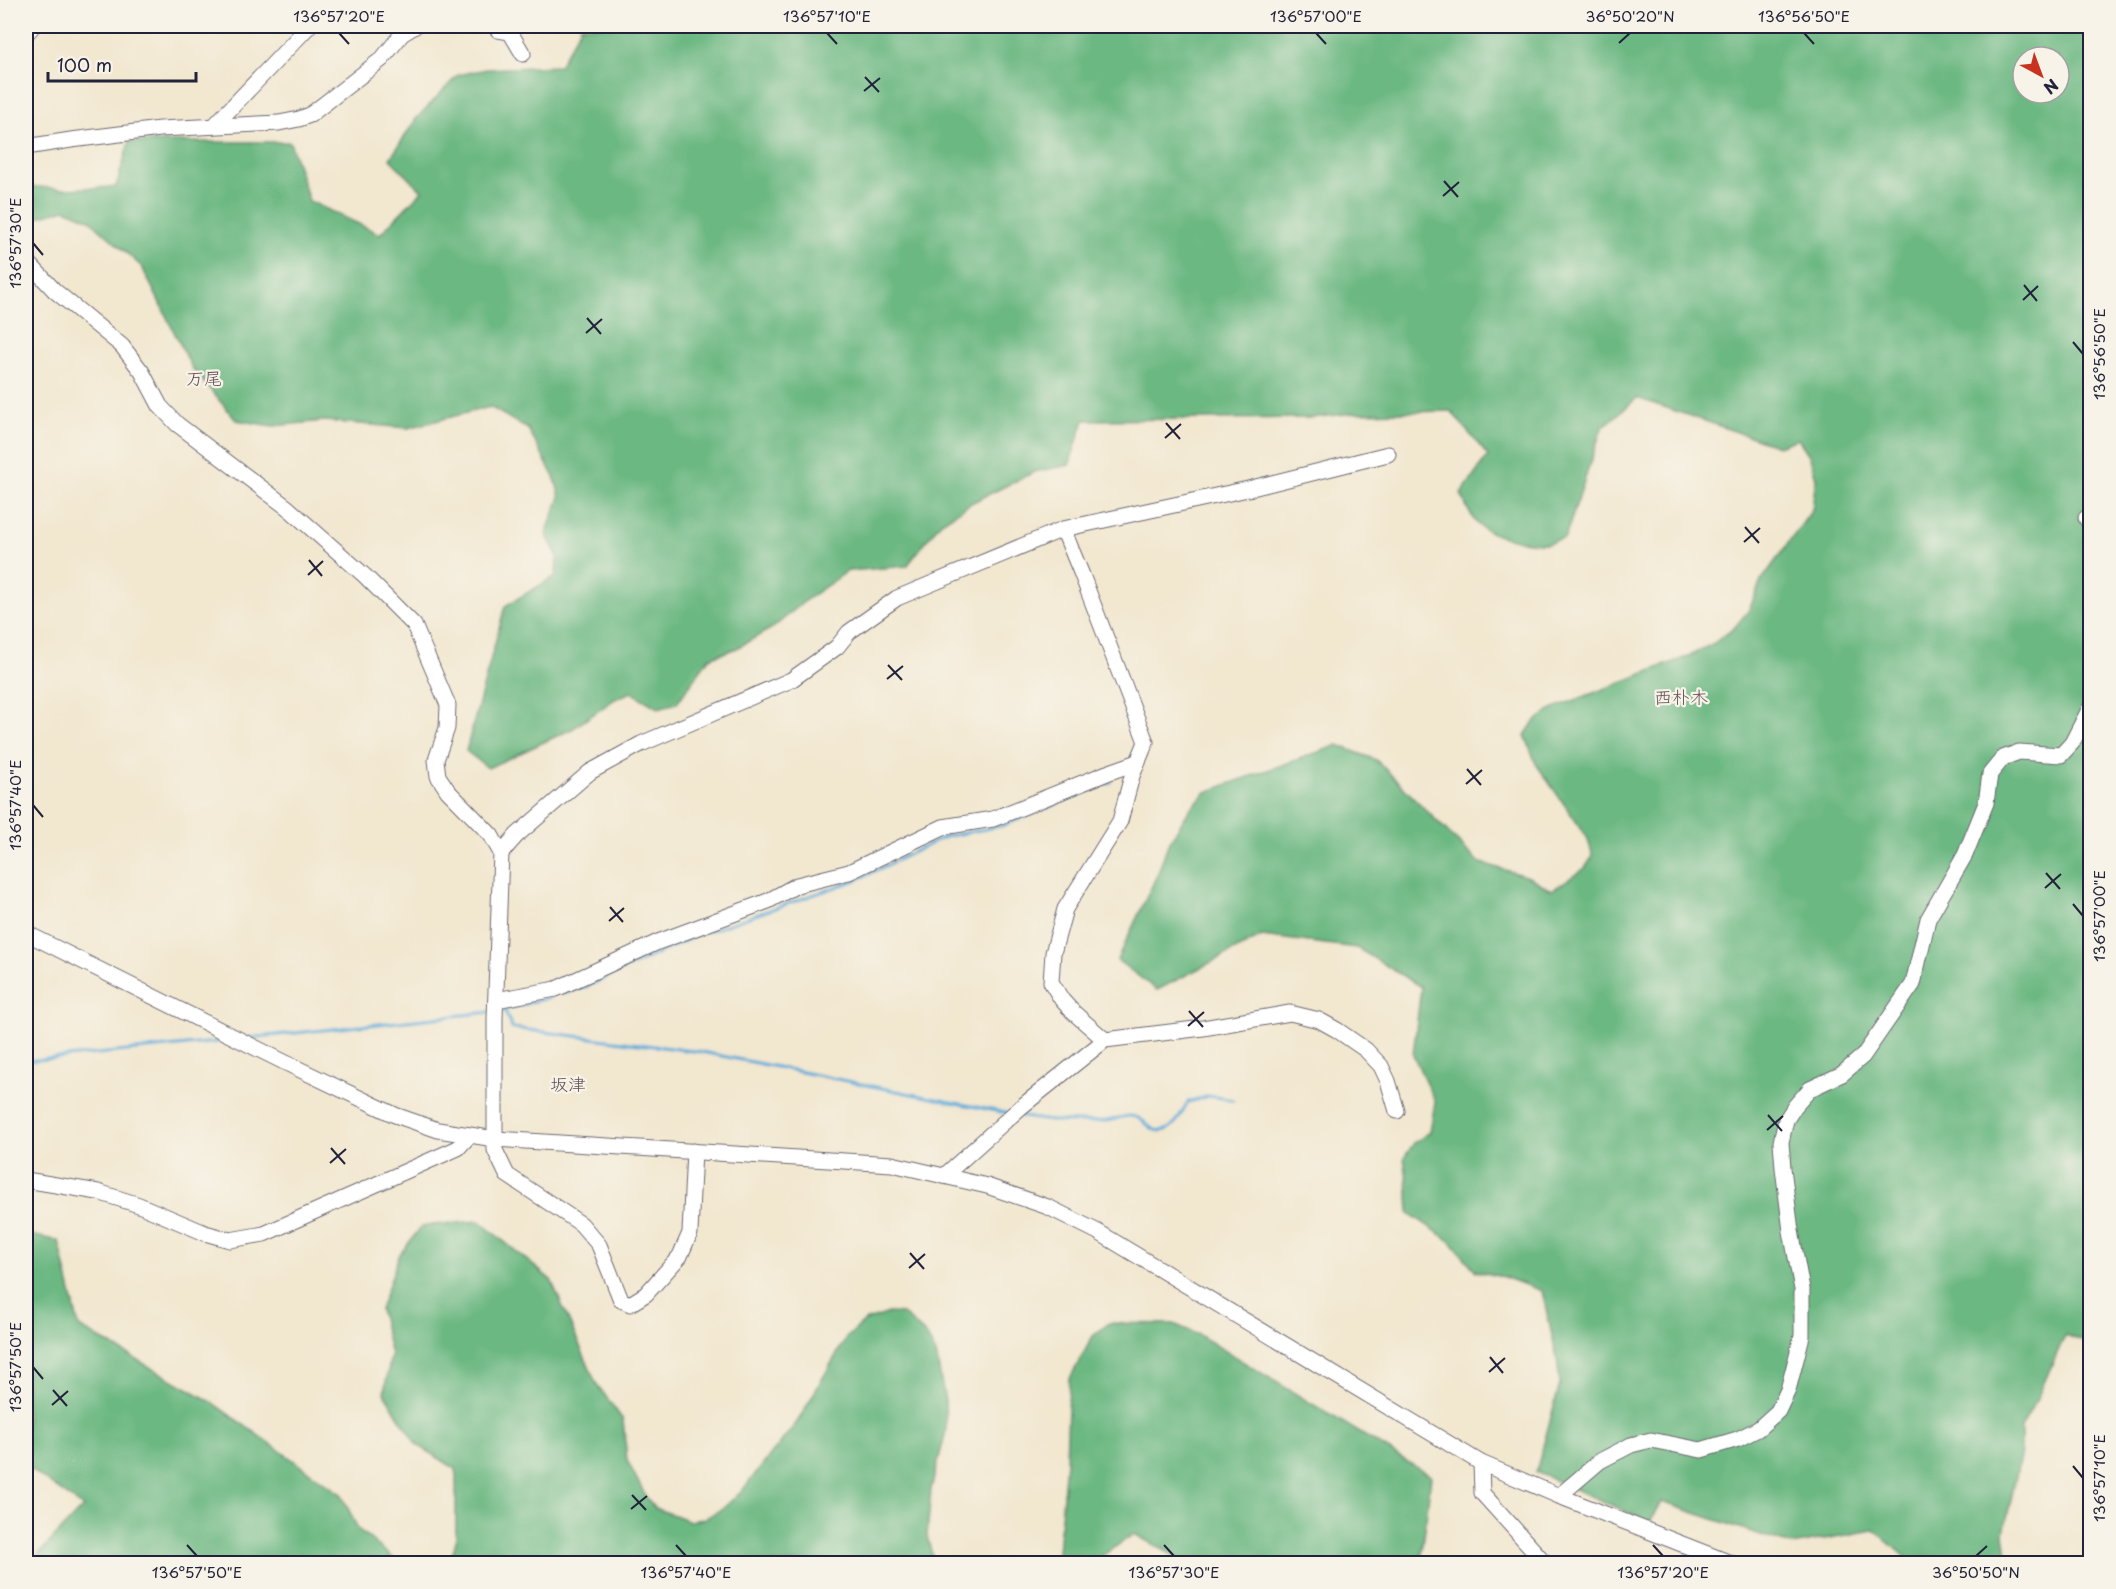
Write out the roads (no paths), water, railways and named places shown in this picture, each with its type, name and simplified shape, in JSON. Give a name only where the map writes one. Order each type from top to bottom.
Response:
[{"type":"street","points":[[26,34],[33,26]]},
{"type":"street","points":[[214,126],[309,26]]},
{"type":"street","points":[[26,147],[160,129],[279,123],[299,119],[310,115],[374,65],[402,30],[415,26]]},
{"type":"street","points":[[496,26],[498,30],[510,32],[524,54]]},
{"type":"street","points":[[26,260],[55,291],[122,346],[142,372],[160,406],[177,424],[288,508],[365,576],[414,625],[448,705],[447,728],[436,760],[438,776],[447,791],[491,835],[501,853],[496,1008],[495,1150],[507,1175],[581,1224],[599,1245],[621,1300],[630,1304],[646,1294],[680,1256],[690,1233],[694,1151]]},
{"type":"street","points":[[501,853],[517,835],[590,772],[641,744],[790,680],[837,647],[849,632],[897,598],[1063,530],[1248,489],[1388,454]]},
{"type":"street","points":[[1063,530],[1146,742],[1132,776],[1120,821],[1065,909],[1053,953],[1051,982],[1067,1006],[1105,1040]]},
{"type":"street","points":[[1559,1496],[1600,1461],[1631,1445],[1651,1440],[1701,1450],[1738,1439],[1758,1429],[1778,1411],[1788,1390],[1802,1336],[1802,1289],[1791,1232],[1781,1142],[1786,1120],[1810,1089],[1842,1074],[1863,1056],[1913,984],[1928,919],[1965,855],[1986,803],[1990,774],[2003,758],[2019,752],[2061,756],[2072,743],[2091,708]]},
{"type":"street","points":[[496,1008],[556,989],[658,942],[768,902],[797,885],[849,872],[943,828],[993,819],[1138,762]]},
{"type":"street","points":[[26,933],[395,1115],[438,1130],[495,1139],[892,1164],[987,1186],[1048,1207],[1098,1232],[1481,1463],[1559,1496],[1733,1563]]},
{"type":"street","points":[[944,1176],[1015,1112],[1105,1040],[1193,1029],[1290,1013],[1319,1020],[1366,1050],[1381,1066],[1397,1111]]},
{"type":"street","points":[[26,1180],[98,1192],[139,1205],[205,1233],[230,1240],[264,1234],[458,1148],[470,1135]]},
{"type":"street","points":[[1481,1463],[1482,1493],[1546,1563]]},
{"type":"waterway","points":[[706,932],[859,879],[944,837],[1001,826],[1111,782]]},
{"type":"waterway","points":[[563,994],[588,986],[700,934]]},
{"type":"waterway","points":[[499,1011],[551,997]]},
{"type":"waterway","points":[[505,1011],[512,1028],[702,1052],[1006,1113]]},
{"type":"waterway","points":[[249,1038],[490,1012]]},
{"type":"waterway","points":[[26,1061],[227,1041]]},
{"type":"waterway","points":[[1018,1116],[1073,1122],[1106,1121],[1126,1116],[1139,1118],[1151,1128],[1160,1131],[1173,1126],[1188,1102],[1209,1096],[1233,1100]]},
{"type":"district","name":"万尾","points":[[204,379]]},
{"type":"district","name":"西朴木","points":[[1681,698]]},
{"type":"district","name":"坂津","points":[[568,1085]]}]
